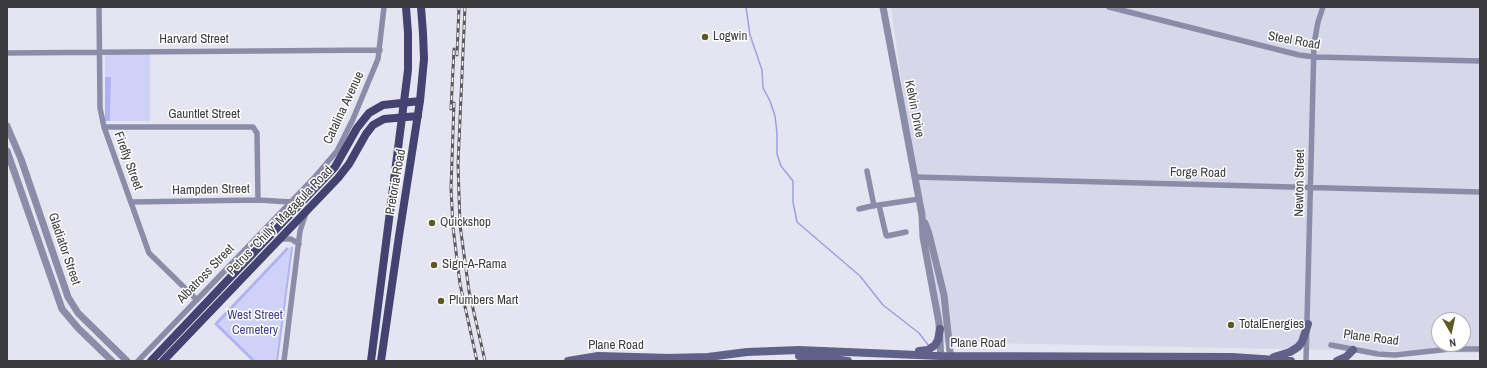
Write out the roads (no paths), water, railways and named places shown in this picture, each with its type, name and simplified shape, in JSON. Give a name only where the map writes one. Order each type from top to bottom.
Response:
[{"type":"main road","name":"Pretoria Road","points":[[371,361],[405,102],[408,70],[406,7]]},
{"type":"main road","name":"Pretoria Road","points":[[381,361],[420,101],[424,59],[420,7]]},
{"type":"main road","points":[[405,102],[420,101]]},
{"type":"main road","name":"Petrus “Chilly” Magagula Road","points":[[151,361],[329,174],[339,162],[360,124],[369,113],[383,105],[405,102]]},
{"type":"main road","points":[[384,119],[418,116]]},
{"type":"main road","points":[[384,119],[393,122],[401,131]]},
{"type":"main road","name":"Petrus “Chilly” Magagula Road","points":[[163,361],[338,178],[349,164],[371,127],[384,119]]},
{"type":"main road","points":[[388,232],[399,236]]},
{"type":"main road","points":[[1263,359],[1285,354],[1298,348],[1302,342],[1308,324]]},
{"type":"main road","points":[[907,354],[924,351],[933,347],[938,340],[940,328]]},
{"type":"main road","name":"Plane Road","points":[[665,358],[708,357],[747,352],[799,350],[907,354],[941,358],[1263,359],[1291,361]]},
{"type":"main road","points":[[1337,361],[1346,357],[1353,350]]},
{"type":"main road","name":"Plane Road","points":[[568,361],[598,356],[720,361]]},
{"type":"main road","points":[[799,356],[848,361]]},
{"type":"street","name":"Firefly Street","points":[[99,7],[100,108],[104,127],[149,253],[196,299]]},
{"type":"street","name":"Catalina Avenue","points":[[290,202],[314,178],[337,151],[342,142],[372,75],[380,50],[384,7]]},
{"type":"street","name":"Kelvin Drive","points":[[883,7],[922,215],[923,237],[940,328],[941,358]]},
{"type":"street","name":"Steel Road","points":[[1109,7],[1268,48],[1314,57],[1480,61]]},
{"type":"street","name":"Newton Street","points":[[1306,361],[1314,57],[1316,32],[1323,7]]},
{"type":"street","name":"Harvard Street","points":[[7,53],[380,50]]},
{"type":"street","name":"Gladiator Street","points":[[8,127],[26,173],[68,297],[78,313],[127,361]]},
{"type":"street","name":"Gauntlet Street","points":[[104,127],[253,127],[257,133],[258,200]]},
{"type":"street","name":"Gladiator Street","points":[[7,151],[58,302],[63,312],[112,361]]},
{"type":"street","points":[[867,171],[886,235],[906,232]]},
{"type":"street","points":[[15,176],[26,173]]},
{"type":"street","name":"Forge Road","points":[[915,176],[1480,192]]},
{"type":"street","points":[[859,209],[919,199]]},
{"type":"street","name":"Hampden Street","points":[[131,202],[258,200],[290,202]]},
{"type":"street","name":"Albatross Street","points":[[138,361],[290,202]]},
{"type":"street","points":[[284,361],[300,231],[306,212]]},
{"type":"street","name":"Kelvin Drive","points":[[922,215],[929,234],[944,295],[951,358]]},
{"type":"street","points":[[278,240],[288,238],[299,244]]},
{"type":"street","points":[[58,302],[68,297]]},
{"type":"street","points":[[95,344],[102,337]]},
{"type":"street","name":"Plane Road","points":[[1331,345],[1378,354],[1395,355],[1450,348],[1480,349]]},
{"type":"waterway","points":[[746,7],[750,35],[762,70],[763,88],[770,101],[775,116],[777,154],[781,166],[793,181],[793,202],[797,222],[860,276],[883,305],[919,333],[929,346]]},
{"type":"railway","points":[[457,55],[459,7]]},
{"type":"railway","points":[[465,7],[458,164],[460,225],[469,291],[485,361]]},
{"type":"railway","points":[[451,109],[454,49]]},
{"type":"railway","points":[[454,103],[451,188],[453,227],[460,284],[477,361]]},
{"type":"place","name":"Logwin","points":[[705,37]]},
{"type":"place","name":"Quickshop","points":[[432,223]]},
{"type":"place","name":"Sign-A-Rama","points":[[434,265]]},
{"type":"place","name":"Plumbers Mart","points":[[441,301]]},
{"type":"place","name":"TotalEnergies","points":[[1231,325]]},
{"type":"park label","name":"West Street Cemetery","points":[[255,324]]}]
